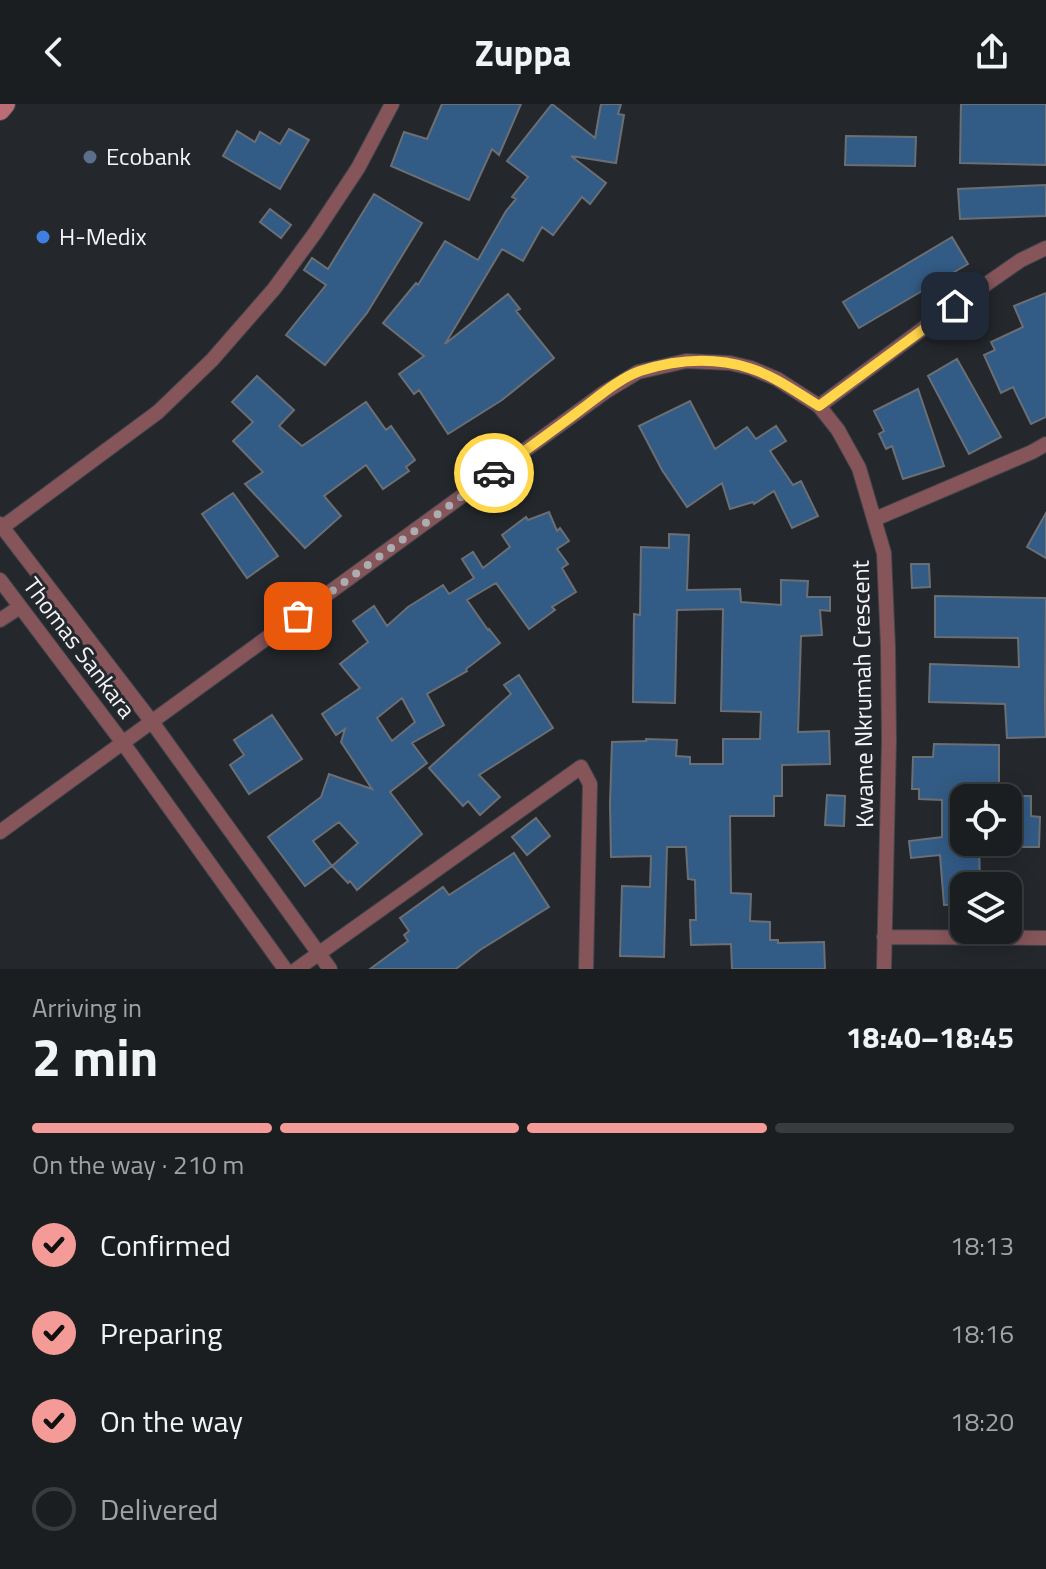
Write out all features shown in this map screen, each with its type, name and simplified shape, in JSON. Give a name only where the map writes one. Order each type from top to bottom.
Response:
[{"type":"main road","points":[[0,110],[5,104]]},
{"type":"street","points":[[330,969],[152,722],[1,527],[158,412],[212,360],[274,289],[315,233],[358,168],[392,104]]},
{"type":"street","points":[[819,406],[1021,260],[1046,248]]},
{"type":"street","name":"Kwame Nkrumah Crescent","points":[[0,832],[605,392],[638,372],[686,361],[730,363],[777,379],[819,406],[838,430],[859,468],[884,553],[889,741],[884,969]]},
{"type":"street","points":[[875,519],[1046,444]]},
{"type":"street","name":"Thomas Sankara","points":[[0,580],[123,743],[285,969]]},
{"type":"street","points":[[0,620],[20,607]]},
{"type":"street","points":[[297,969],[581,767],[590,784],[586,969]]},
{"type":"street","points":[[884,937],[1046,938]]},
{"type":"building","points":[[442,104],[521,104],[499,155],[492,149],[469,200],[391,166],[404,132],[427,139]]},
{"type":"building","points":[[552,104],[595,138],[601,104],[621,104],[618,114],[624,115],[616,163],[571,156],[606,183],[590,204],[582,197],[553,235],[542,227],[523,261],[502,249],[445,344],[508,294],[520,309],[516,311],[554,358],[502,400],[448,434],[419,390],[414,394],[399,374],[424,356],[383,323],[416,283],[418,285],[445,241],[478,260],[516,199],[512,197],[528,177],[507,161]]},
{"type":"building","points":[[961,104],[1046,104],[1046,165],[960,163]]},
{"type":"building","points":[[289,129],[309,140],[280,189],[223,156],[237,131],[255,142],[260,132],[280,144]]},
{"type":"building","points":[[846,136],[916,137],[915,166],[845,165]]},
{"type":"building","points":[[1046,185],[1046,216],[960,219],[958,189]]},
{"type":"building","points":[[374,194],[422,223],[367,313],[325,365],[286,335],[326,285],[304,270],[312,258],[328,269]]},
{"type":"building","points":[[270,209],[291,225],[281,238],[260,222]]},
{"type":"building","points":[[952,237],[968,264],[859,328],[843,302]]},
{"type":"building","points":[[1046,293],[1046,417],[1031,424],[1013,387],[1001,393],[984,355],[995,350],[991,342],[1023,327],[1014,306]]},
{"type":"building","points":[[957,359],[1001,437],[969,454],[928,376]]},
{"type":"building","points":[[257,376],[294,410],[279,426],[302,446],[366,402],[386,430],[391,426],[415,460],[406,467],[409,471],[383,489],[366,465],[324,496],[341,516],[305,548],[245,484],[263,472],[233,441],[253,422],[232,402]]},
{"type":"building","points":[[918,389],[944,466],[903,479],[892,446],[886,449],[879,434],[884,431],[874,411]]},
{"type":"building","points":[[690,401],[715,449],[747,427],[756,439],[776,426],[786,441],[770,451],[793,485],[801,481],[818,516],[792,528],[774,491],[754,504],[730,509],[722,483],[687,507],[662,470],[639,426]]},
{"type":"building","points":[[233,493],[278,556],[247,578],[202,514]]},
{"type":"building","points":[[549,512],[557,531],[560,528],[569,541],[557,549],[568,564],[562,568],[576,592],[552,607],[555,610],[529,629],[496,583],[467,600],[500,643],[467,671],[427,694],[444,725],[412,743],[427,763],[390,792],[422,834],[357,890],[350,881],[348,883],[332,866],[305,886],[268,837],[321,797],[329,774],[372,789],[341,742],[345,729],[336,735],[322,714],[360,688],[340,664],[368,642],[353,621],[374,606],[387,626],[408,607],[443,585],[449,594],[474,578],[462,559],[473,552],[483,568],[510,547],[502,535],[526,517],[528,520]],"holes":[[[402,698],[415,722],[392,741],[377,718]],[[339,822],[358,843],[332,866],[313,841]]]},
{"type":"building","points":[[1046,513],[1046,558],[1027,547]]},
{"type":"building","points":[[669,534],[689,535],[687,590],[740,589],[741,602],[781,605],[781,580],[808,581],[807,597],[830,597],[830,611],[820,610],[822,635],[801,636],[798,732],[829,731],[830,764],[782,765],[782,796],[774,796],[774,816],[730,816],[731,893],[751,894],[750,921],[770,922],[770,940],[778,940],[778,943],[824,942],[825,969],[732,969],[731,944],[691,945],[690,920],[696,920],[695,880],[688,879],[686,847],[667,847],[664,957],[620,956],[622,886],[650,887],[651,856],[611,857],[612,742],[677,740],[676,756],[690,757],[690,764],[723,764],[723,739],[760,739],[761,712],[721,711],[723,609],[677,610],[675,703],[633,702],[634,614],[640,615],[641,547],[669,548]]},
{"type":"building","points":[[911,564],[929,564],[930,587],[912,588]]},
{"type":"building","points":[[935,596],[1046,598],[1046,737],[1007,738],[1005,704],[929,702],[930,664],[1019,667],[1018,638],[935,637]]},
{"type":"building","points":[[519,675],[553,728],[479,775],[500,797],[480,815],[468,801],[463,806],[429,768],[511,694],[504,685]]},
{"type":"building","points":[[272,715],[302,759],[249,794],[230,765],[244,755],[234,740]]},
{"type":"building","points":[[934,744],[999,745],[999,784],[950,784],[950,856],[979,856],[980,872],[950,872],[950,905],[944,905],[940,855],[911,858],[909,841],[942,837],[942,800],[919,799],[919,789],[912,789],[913,757],[933,757]]},
{"type":"building","points":[[827,795],[845,796],[844,826],[825,825]]},
{"type":"building","points":[[1022,796],[1031,796],[1031,816],[1040,817],[1039,847],[1022,847]]},
{"type":"building","points":[[536,818],[550,836],[527,855],[512,837]]},
{"type":"building","points":[[514,853],[549,907],[480,950],[456,969],[370,969],[408,941],[404,935],[409,931],[400,918],[443,887],[449,895]]},
{"type":"way so far","points":[[298,616],[494,473]]},
{"type":"place","name":"Ecobank","points":[[90,157]]},
{"type":"place","name":"H-Medix","points":[[43,237]]},
{"type":"route","points":[[494,473],[605,392],[638,372],[686,361],[730,363],[751,368],[777,379],[819,406],[955,306]]}]
